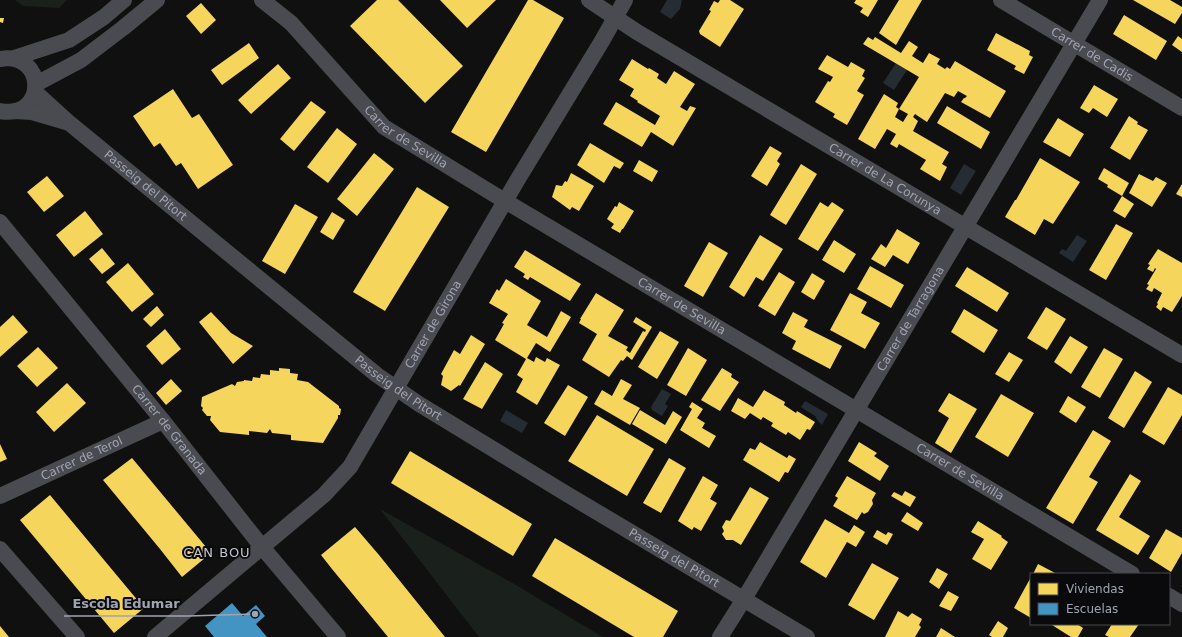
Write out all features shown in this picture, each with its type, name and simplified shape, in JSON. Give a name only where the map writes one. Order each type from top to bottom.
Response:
[{"type":"street","points":[[5,57],[69,40],[104,17],[124,0]]},
{"type":"street","points":[[35,88],[81,60],[157,0]]},
{"type":"street","name":"Carrer de Sevilla","points":[[262,0],[291,23],[384,127],[505,201],[1130,573]]},
{"type":"street","name":"Carrer de La Corunya","points":[[589,0],[637,32],[1182,355]]},
{"type":"street","name":"Carrer de Girona","points":[[154,637],[324,495],[350,467],[505,201],[602,41],[625,0]]},
{"type":"street","name":"Carrer de Cadis","points":[[1001,0],[1182,108]]},
{"type":"street","name":"Carrer de Tarragona","points":[[720,637],[1100,0]]},
{"type":"street","points":[[5,57],[22,61],[29,67],[34,75],[35,88],[32,100],[27,105],[6,112]]},
{"type":"street","points":[[35,88],[68,122]]},
{"type":"street","name":"Passeig del Pitort","points":[[6,112],[32,112],[68,122],[377,375],[420,404],[565,493],[807,637]]},
{"type":"street","name":"Carrer de Granada","points":[[0,222],[164,421],[262,548],[338,637]]},
{"type":"street","name":"Carrer de Terol","points":[[0,496],[164,421]]},
{"type":"street","points":[[0,548],[77,637]]},
{"type":"street","points":[[1170,597],[1182,604]]},
{"type":"shaded area","points":[[15,0],[67,0],[59,8],[23,6]]},
{"type":"shaded area","points":[[667,0],[682,0],[680,9],[671,19],[660,12]]},
{"type":"shaded area","points":[[896,63],[907,70],[894,90],[883,83]]},
{"type":"shaded area","points":[[964,164],[976,171],[961,195],[950,188]]},
{"type":"shaded area","points":[[1077,235],[1087,241],[1073,262],[1059,253],[1062,249],[1066,251]]},
{"type":"shaded area","points":[[662,389],[671,394],[665,404],[668,406],[662,416],[652,410],[651,407]]},
{"type":"shaded area","points":[[805,401],[828,414],[822,425],[815,416],[801,407]]},
{"type":"shaded area","points":[[506,410],[528,423],[522,433],[500,421]]},
{"type":"shaded area","points":[[380,509],[516,585],[603,637],[479,637]]},
{"type":"building: Viviendas","points":[[377,0],[398,0],[463,66],[425,103],[350,26]]},
{"type":"building: Viviendas","points":[[440,0],[496,0],[467,28]]},
{"type":"building: Viviendas","points":[[528,0],[533,0],[564,18],[486,152],[451,132]]},
{"type":"building: Viviendas","points":[[720,0],[730,0],[744,9],[720,47],[700,34],[699,31],[711,11],[709,10],[714,1],[718,3]]},
{"type":"building: Viviendas","points":[[856,0],[878,0],[868,17],[860,12],[863,8],[854,3]]},
{"type":"building: Viviendas","points":[[899,0],[922,0],[896,45],[879,33]]},
{"type":"building: Viviendas","points":[[1133,0],[1170,0],[1182,7],[1182,13],[1175,24]]},
{"type":"building: Viviendas","points":[[201,3],[216,20],[201,34],[186,16]]},
{"type":"building: Viviendas","points":[[1124,15],[1167,41],[1156,60],[1113,34]]},
{"type":"building: Viviendas","points":[[0,18],[4,18],[3,23],[0,22]]},
{"type":"building: Viviendas","points":[[996,33],[1030,51],[1029,55],[1033,57],[1024,74],[1014,69],[1016,66],[987,50]]},
{"type":"building: Viviendas","points":[[1178,36],[1182,39],[1182,52],[1172,45]]},
{"type":"building: Viviendas","points":[[868,37],[873,40],[875,37],[901,53],[909,41],[918,47],[912,56],[923,63],[929,53],[940,59],[937,64],[945,69],[947,67],[950,69],[955,61],[1006,91],[990,118],[961,102],[967,96],[958,91],[954,97],[945,93],[927,122],[915,114],[913,117],[918,121],[913,131],[949,152],[942,164],[947,167],[940,181],[920,169],[926,160],[899,144],[897,148],[890,144],[896,134],[887,129],[875,149],[858,139],[884,94],[898,103],[896,107],[899,109],[919,77],[863,44]],"holes":[[[899,109],[908,114],[903,122],[895,117]]]},
{"type":"building: Viviendas","points":[[249,43],[259,58],[222,85],[211,70]]},
{"type":"building: Viviendas","points":[[827,55],[848,67],[851,62],[865,70],[862,76],[865,78],[857,91],[864,95],[847,125],[833,117],[835,114],[815,102],[828,81],[830,82],[833,77],[818,69]]},
{"type":"building: Viviendas","points":[[632,59],[659,74],[657,78],[666,84],[674,71],[695,84],[680,107],[687,111],[690,106],[696,108],[673,146],[651,132],[642,147],[603,124],[616,102],[655,125],[660,116],[630,96],[634,89],[619,80]]},
{"type":"building: Viviendas","points":[[278,64],[291,78],[251,114],[238,100]]},
{"type":"building: Viviendas","points":[[1094,85],[1118,99],[1107,117],[1093,108],[1089,113],[1080,108]]},
{"type":"building: Viviendas","points":[[173,89],[192,118],[199,114],[233,165],[198,189],[181,163],[176,166],[160,143],[154,147],[133,116]]},
{"type":"building: Viviendas","points":[[311,101],[326,112],[294,151],[280,139]]},
{"type":"building: Viviendas","points":[[947,106],[990,132],[981,149],[937,123]]},
{"type":"building: Viviendas","points":[[1129,116],[1138,122],[1137,124],[1148,130],[1130,160],[1110,148]]},
{"type":"building: Viviendas","points":[[1058,118],[1084,134],[1070,157],[1043,142]]},
{"type":"building: Viviendas","points":[[337,128],[357,144],[328,183],[307,167]]},
{"type":"building: Viviendas","points":[[590,143],[624,163],[620,169],[614,166],[604,183],[577,165]]},
{"type":"building: Viviendas","points":[[770,146],[782,153],[777,161],[780,164],[767,186],[751,176]]},
{"type":"building: Viviendas","points":[[374,153],[394,169],[357,216],[337,199]]},
{"type":"building: Viviendas","points":[[1040,158],[1080,182],[1053,224],[1044,219],[1035,235],[1005,217]]},
{"type":"building: Viviendas","points":[[639,160],[658,171],[652,182],[633,171]]},
{"type":"building: Viviendas","points":[[801,164],[817,174],[786,225],[770,215]]},
{"type":"building: Viviendas","points":[[1104,168],[1129,183],[1122,196],[1107,187],[1108,185],[1098,179]]},
{"type":"building: Viviendas","points":[[571,173],[594,186],[579,211],[572,207],[570,210],[552,197],[556,185],[562,186],[565,181],[567,182]]},
{"type":"building: Viviendas","points":[[1139,174],[1153,181],[1156,177],[1167,183],[1152,207],[1129,193]]},
{"type":"building: Viviendas","points":[[47,176],[64,196],[44,212],[27,192]]},
{"type":"building: Viviendas","points":[[1182,184],[1182,197],[1176,194]]},
{"type":"building: Viviendas","points":[[417,187],[449,207],[385,311],[353,292]]},
{"type":"building: Viviendas","points":[[1122,196],[1134,204],[1125,218],[1113,211]]},
{"type":"building: Viviendas","points":[[619,202],[634,211],[620,233],[611,228],[614,224],[607,219],[615,206],[617,207]]},
{"type":"building: Viviendas","points":[[820,202],[828,207],[832,202],[844,210],[818,251],[798,239]]},
{"type":"building: Viviendas","points":[[295,204],[318,217],[285,274],[262,261]]},
{"type":"building: Viviendas","points":[[85,211],[103,234],[74,257],[56,235]]},
{"type":"building: Viviendas","points":[[332,212],[345,220],[333,240],[320,232]]},
{"type":"building: Viviendas","points":[[1116,224],[1133,233],[1106,280],[1089,270]]},
{"type":"building: Viviendas","points":[[897,229],[920,243],[908,264],[893,255],[885,267],[871,259],[881,244],[886,248]]},
{"type":"building: Viviendas","points":[[760,235],[783,249],[763,281],[756,277],[744,297],[729,287]]},
{"type":"building: Viviendas","points":[[834,240],[856,254],[844,273],[822,260]]},
{"type":"building: Viviendas","points":[[709,242],[728,253],[703,297],[684,286]]},
{"type":"building: Viviendas","points":[[102,248],[115,264],[102,274],[89,259]]},
{"type":"building: Viviendas","points":[[1158,249],[1182,263],[1182,296],[1172,312],[1163,307],[1161,311],[1156,307],[1162,293],[1154,288],[1152,292],[1146,289],[1149,285],[1147,284],[1156,269],[1155,268],[1153,272],[1147,269],[1150,265],[1148,264]]},
{"type":"building: Viviendas","points":[[525,250],[581,284],[570,301],[530,277],[528,280],[523,277],[525,274],[514,267]]},
{"type":"building: Viviendas","points":[[128,263],[154,294],[132,312],[106,282]]},
{"type":"building: Viviendas","points":[[870,266],[904,285],[891,308],[857,289]]},
{"type":"building: Viviendas","points":[[967,267],[1009,293],[997,312],[955,286]]},
{"type":"building: Viviendas","points":[[779,272],[795,282],[775,316],[758,306]]},
{"type":"building: Viviendas","points":[[812,273],[825,281],[814,300],[801,292]]},
{"type":"building: Viviendas","points":[[506,279],[541,301],[527,325],[547,337],[561,311],[571,317],[550,352],[536,343],[527,358],[534,362],[536,357],[545,362],[547,358],[560,365],[537,405],[516,392],[523,379],[517,375],[526,359],[495,340],[504,324],[502,323],[508,314],[489,303],[497,289],[499,291]]},
{"type":"building: Viviendas","points":[[596,293],[624,310],[608,336],[628,347],[626,350],[630,353],[643,331],[645,332],[646,330],[633,322],[636,317],[652,327],[632,360],[627,356],[623,361],[621,360],[609,377],[582,360],[597,334],[579,323]]},
{"type":"building: Viviendas","points":[[850,293],[867,302],[861,313],[880,323],[865,349],[830,330]]},
{"type":"building: Viviendas","points":[[157,306],[164,315],[151,327],[143,319]]},
{"type":"building: Viviendas","points":[[1046,307],[1066,319],[1047,350],[1027,338]]},
{"type":"building: Viviendas","points":[[964,309],[998,330],[984,353],[951,332]]},
{"type":"building: Viviendas","points":[[211,312],[231,333],[253,346],[233,364],[199,322]]},
{"type":"building: Viviendas","points":[[793,312],[808,320],[804,327],[842,346],[830,369],[792,349],[796,341],[782,333]]},
{"type":"building: Viviendas","points":[[13,315],[28,332],[0,357],[0,327]]},
{"type":"building: Viviendas","points":[[165,329],[181,349],[162,365],[146,346]]},
{"type":"building: Viviendas","points":[[660,331],[679,342],[657,379],[638,367]]},
{"type":"building: Viviendas","points":[[471,335],[485,344],[460,386],[459,385],[451,391],[441,385],[443,376],[441,374],[454,350],[460,354]]},
{"type":"building: Viviendas","points":[[1070,336],[1088,347],[1071,374],[1054,362]]},
{"type":"building: Viviendas","points":[[38,347],[58,368],[37,387],[17,366]]},
{"type":"building: Viviendas","points":[[688,348],[707,360],[686,396],[667,385]]},
{"type":"building: Viviendas","points":[[1104,348],[1123,359],[1100,398],[1081,387]]},
{"type":"building: Viviendas","points":[[1009,352],[1023,360],[1009,382],[995,374]]},
{"type":"building: Viviendas","points":[[485,362],[503,374],[482,409],[463,399]]},
{"type":"building: Viviendas","points":[[279,368],[290,369],[290,373],[298,374],[297,380],[308,382],[341,409],[340,415],[338,415],[338,418],[323,443],[291,440],[291,435],[272,433],[270,429],[267,433],[249,431],[249,435],[220,432],[210,420],[211,416],[207,416],[202,410],[202,397],[232,384],[235,386],[237,382],[244,380],[252,381],[253,377],[260,378],[261,374],[270,375],[270,370],[279,371]]},
{"type":"building: Viviendas","points":[[722,368],[732,374],[731,377],[739,382],[720,411],[701,400]]},
{"type":"building: Viviendas","points":[[1135,371],[1152,382],[1124,428],[1108,418]]},
{"type":"building: Viviendas","points":[[171,379],[182,391],[166,405],[156,393]]},
{"type":"building: Viviendas","points":[[621,379],[632,385],[623,399],[640,408],[630,425],[594,404],[602,390],[612,396]]},
{"type":"building: Viviendas","points":[[67,383],[86,403],[54,432],[36,412]]},
{"type":"building: Viviendas","points":[[568,385],[588,397],[565,436],[544,423]]},
{"type":"building: Viviendas","points":[[1168,387],[1182,395],[1182,415],[1164,445],[1142,432]]},
{"type":"building: Viviendas","points":[[764,390],[785,402],[784,405],[796,413],[797,411],[815,422],[810,430],[807,429],[800,440],[788,432],[786,435],[771,426],[773,423],[763,417],[761,420],[750,413],[745,419],[731,411],[738,398],[753,407]]},
{"type":"building: Viviendas","points":[[949,393],[977,409],[951,453],[935,443],[949,418],[938,411]]},
{"type":"building: Viviendas","points":[[1001,394],[1034,413],[1008,457],[975,437]]},
{"type":"building: Viviendas","points":[[1068,396],[1086,407],[1076,423],[1059,412]]},
{"type":"building: Viviendas","points":[[692,402],[703,409],[697,418],[705,423],[702,428],[716,436],[709,448],[680,430],[692,409],[689,407]]},
{"type":"building: Viviendas","points":[[640,410],[665,425],[673,411],[682,417],[666,444],[632,424]]},
{"type":"building: Viviendas","points":[[597,415],[654,449],[627,496],[568,461]]},
{"type":"building: Viviendas","points":[[1093,430],[1111,441],[1089,477],[1098,482],[1073,524],[1046,508]]},
{"type":"building: Viviendas","points":[[760,442],[787,458],[789,455],[796,459],[788,473],[785,472],[779,482],[743,460],[750,448],[755,450]]},
{"type":"building: Viviendas","points":[[859,442],[877,453],[874,456],[889,466],[880,481],[848,461]]},
{"type":"building: Viviendas","points":[[0,444],[7,459],[0,462]]},
{"type":"building: Viviendas","points":[[410,451],[532,524],[513,556],[391,483]]},
{"type":"building: Viviendas","points":[[132,458],[211,553],[182,577],[103,480]]},
{"type":"building: Viviendas","points":[[669,458],[686,468],[661,513],[643,503]]},
{"type":"building: Viviendas","points":[[1130,474],[1141,481],[1119,517],[1150,536],[1138,555],[1096,530]]},
{"type":"building: Viviendas","points":[[703,476],[718,485],[710,499],[717,503],[701,531],[694,527],[692,530],[678,521]]},
{"type":"building: Viviendas","points":[[847,476],[876,493],[872,500],[873,504],[868,512],[864,514],[862,512],[857,520],[833,506],[838,498],[835,496]]},
{"type":"building: Viviendas","points":[[750,487],[769,498],[741,545],[733,540],[726,540],[722,534],[724,531],[722,527],[726,520],[730,521]]},
{"type":"building: Viviendas","points":[[905,491],[916,497],[910,507],[891,496],[894,492],[902,496]]},
{"type":"building: Viviendas","points":[[50,495],[144,608],[114,633],[20,520]]},
{"type":"building: Viviendas","points":[[907,512],[923,523],[918,531],[901,521]]},
{"type":"building: Viviendas","points":[[825,519],[849,533],[854,525],[865,532],[856,547],[847,542],[826,578],[800,562]]},
{"type":"building: Viviendas","points":[[978,521],[1002,536],[1001,537],[1008,542],[991,570],[972,559],[984,539],[971,532]]},
{"type":"building: Viviendas","points":[[355,527],[445,637],[388,637],[332,569],[321,555]]},
{"type":"building: Viviendas","points":[[1166,529],[1182,538],[1182,553],[1171,572],[1149,558]]},
{"type":"building: Viviendas","points":[[877,530],[886,535],[888,532],[893,534],[887,545],[873,537]]},
{"type":"building: Viviendas","points":[[555,538],[678,611],[663,637],[634,637],[532,576]]},
{"type":"building: Viviendas","points":[[872,563],[899,578],[874,620],[848,605]]},
{"type":"building: Viviendas","points":[[1038,564],[1055,573],[1034,573]]},
{"type":"building: Viviendas","points":[[937,568],[948,574],[939,589],[929,582]]},
{"type":"building: Viviendas","points":[[1030,579],[1030,617],[1014,608]]},
{"type":"building: Viviendas","points":[[948,591],[959,597],[951,611],[939,606]]},
{"type":"building: Viviendas","points":[[898,611],[908,617],[912,613],[922,619],[919,625],[921,627],[915,637],[885,637]]},
{"type":"building: Viviendas","points":[[998,621],[1008,628],[1003,637],[992,637],[989,635]]},
{"type":"building: Viviendas","points":[[1052,625],[1078,625],[1083,628],[1078,637],[1071,637]]},
{"type":"building: Viviendas","points":[[1111,625],[1138,625],[1130,637],[1109,637],[1105,635]]},
{"type":"building: Viviendas","points":[[0,626],[9,637],[0,637]]},
{"type":"building: Viviendas","points":[[941,628],[955,637],[936,637]]},
{"type":"building: Escuelas","points":[[232,603],[243,616],[256,605],[265,616],[256,624],[267,637],[214,637],[205,626]]},
{"type":"place","name":"Escola Edumar","points":[[255,614]]},
{"type":"district","name":"CAN BOU","points":[[217,552]]}]
